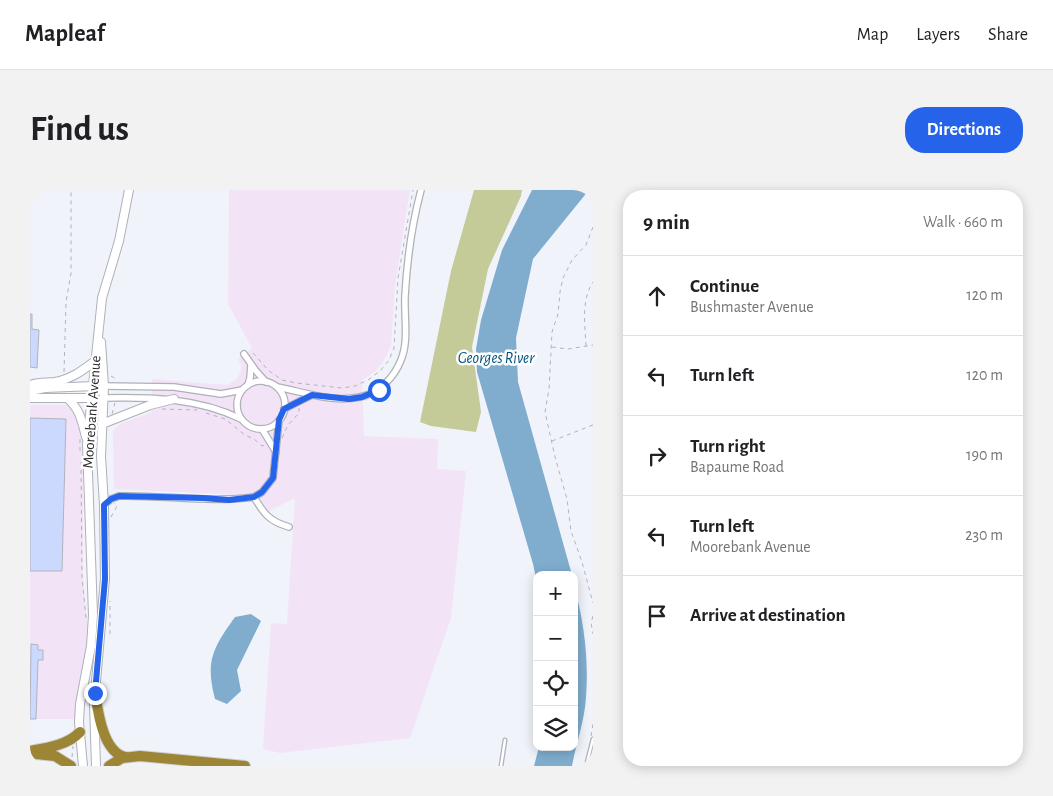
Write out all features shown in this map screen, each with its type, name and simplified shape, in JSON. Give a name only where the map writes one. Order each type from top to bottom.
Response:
[{"type":"highway","points":[[95,693],[101,725],[106,738],[118,754],[125,757]]},
{"type":"highway","points":[[30,752],[56,745],[80,732]]},
{"type":"highway","points":[[30,752],[55,756],[71,763]]},
{"type":"highway","points":[[109,766],[125,757],[140,756],[245,766]]},
{"type":"main road","name":"Moorebank Avenue","points":[[84,766],[80,732],[80,696],[91,646],[93,615],[87,444],[102,298],[119,241],[129,190]]},
{"type":"main road","name":"Moorebank Avenue","points":[[94,766],[95,693],[105,579],[101,456],[104,386],[99,327]]},
{"type":"main road","points":[[30,385],[54,382],[69,377],[82,371],[95,361]]},
{"type":"main road","points":[[30,391],[45,388],[104,386]]},
{"type":"main road","points":[[30,398],[104,398]]},
{"type":"main road","points":[[67,398],[75,404],[80,412],[87,444]]},
{"type":"main road","points":[[102,424],[150,405],[174,399]]},
{"type":"street","points":[[104,386],[174,387],[221,394],[242,390],[255,382],[266,382],[277,387],[297,390],[312,395],[349,399],[362,397],[379,390],[396,370],[405,348],[405,294],[411,235],[421,190]]},
{"type":"street","points":[[244,354],[266,382]]},
{"type":"street","points":[[248,385],[251,364]]},
{"type":"street","points":[[104,505],[111,499],[119,496],[229,500],[254,497],[262,492],[273,478],[279,420],[284,409],[282,394],[277,387]]},
{"type":"street","points":[[241,419],[237,404],[242,390]]},
{"type":"street","points":[[284,409],[312,395]]},
{"type":"street","points":[[104,398],[174,399],[219,409],[241,419],[254,428],[262,429],[269,427],[279,420]]},
{"type":"street","points":[[262,429],[276,452]]},
{"type":"street","points":[[254,497],[268,518],[289,527]]},
{"type":"lane","points":[[586,766],[593,739]]},
{"type":"lane","points":[[502,766],[505,740]]},
{"type":"path","points":[[64,375],[66,302],[71,272],[71,190]]},
{"type":"path","points":[[253,353],[268,370],[282,380],[296,383],[342,388],[355,386],[368,380],[380,371],[389,360],[394,348],[398,278],[413,190]]},
{"type":"path","points":[[593,227],[586,245],[572,260],[560,292],[558,314],[552,332],[549,389],[545,412],[567,499],[571,531],[593,603]]},
{"type":"path","points":[[586,346],[584,317],[588,290],[593,282]]},
{"type":"path","points":[[552,347],[568,349],[593,345]]},
{"type":"path","points":[[108,372],[117,380]]},
{"type":"path","points":[[112,415],[115,403]]},
{"type":"path","points":[[161,409],[201,411],[225,420],[262,446]]},
{"type":"path","points":[[284,437],[288,425],[299,413]]},
{"type":"path","points":[[551,441],[593,425]]},
{"type":"path","points":[[80,439],[82,578],[87,623]]},
{"type":"path","points":[[593,616],[591,623],[593,633]]},
{"type":"path","points":[[71,763],[74,740]]},
{"type":"shaded area","points":[[229,190],[410,190],[395,285],[391,346],[375,372],[362,380],[364,436],[438,439],[437,469],[466,471],[451,618],[410,738],[280,753],[263,749],[271,623],[287,624],[295,498],[269,511],[246,495],[114,489],[113,431],[120,424],[152,412],[152,379],[227,385],[237,379],[241,371],[238,359],[252,348],[228,304]]},
{"type":"shaded area","points":[[30,405],[71,405],[81,426],[83,574],[89,644],[77,697],[76,719],[30,719]]},
{"type":"green space","points":[[474,190],[522,190],[488,269],[472,347],[481,412],[476,432],[431,426],[420,422],[451,271]]},
{"type":"water","name":"Georges River","points":[[532,190],[589,190],[533,259],[516,338],[518,382],[571,571],[535,571],[477,372],[476,349],[481,320],[502,250]]},
{"type":"water","points":[[578,601],[583,627],[587,683],[578,740]]},
{"type":"water","points":[[251,614],[261,621],[237,670],[241,691],[227,704],[215,699],[211,675],[213,655],[221,638],[235,617]]},
{"type":"water","points":[[538,751],[575,751],[572,766],[534,766]]},
{"type":"building","points":[[30,314],[32,314],[32,329],[39,330],[37,368],[30,367]]},
{"type":"building","points":[[30,418],[66,419],[62,571],[30,571]]},
{"type":"building","points":[[31,644],[38,645],[38,650],[43,650],[43,660],[38,660],[36,719],[30,719]]},
{"type":"railway","points":[[592,766],[593,761]]},
{"type":"route","points":[[95,693],[105,579],[104,505],[111,499],[119,496],[229,500],[254,497],[269,485],[273,478],[279,420],[284,409],[312,395],[349,399],[362,397],[379,390]]}]
